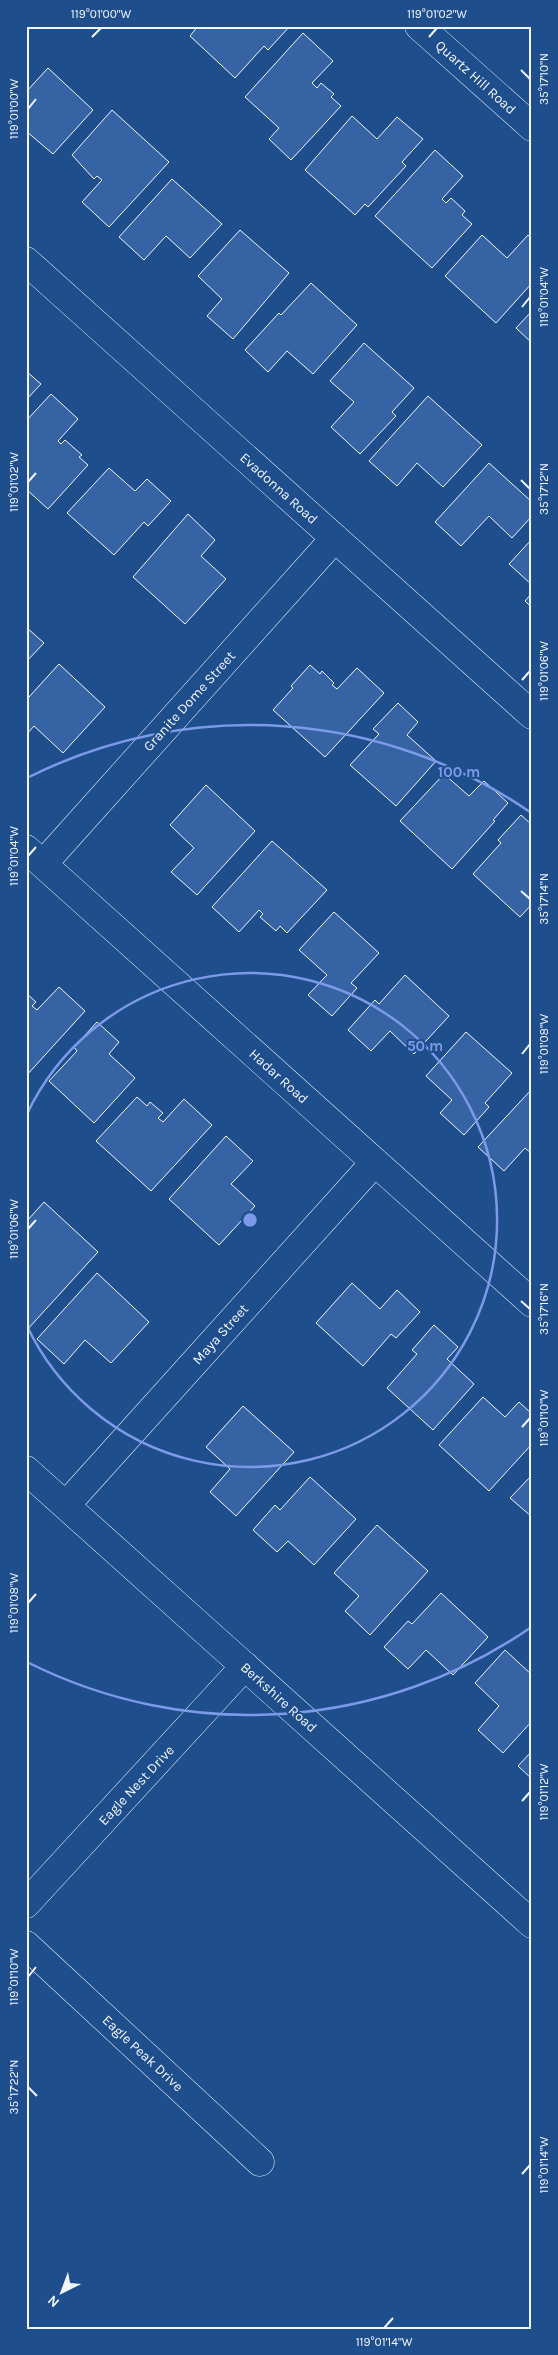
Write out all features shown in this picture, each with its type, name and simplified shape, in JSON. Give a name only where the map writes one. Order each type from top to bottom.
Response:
[{"type":"street","name":"Quartz Hill Road","points":[[419,26],[532,127]]},
{"type":"street","name":"Evadonna Road","points":[[26,261],[532,715]]},
{"type":"street","name":"Granite Dome Street","points":[[35,856],[335,538]]},
{"type":"street","name":"Hadar Road","points":[[35,856],[532,1303]]},
{"type":"street","name":"Maya Street","points":[[66,1505],[375,1162]]},
{"type":"street","name":"Berkshire Road","points":[[26,1470],[532,1924]]},
{"type":"street","name":"Eagle Nest Drive","points":[[26,1904],[245,1666]]},
{"type":"street","name":"Eagle Peak Drive","points":[[26,1945],[260,2162]]},
{"type":"building","points":[[198,26],[290,26],[268,50],[264,46],[235,78],[190,36]]},
{"type":"building","points":[[303,33],[333,61],[312,83],[317,88],[321,83],[334,94],[331,97],[341,106],[291,160],[269,139],[279,128],[245,97]]},
{"type":"building","points":[[48,68],[93,110],[53,154],[26,131],[26,92]]},
{"type":"building","points":[[112,110],[169,162],[109,227],[82,202],[102,180],[97,176],[94,179],[72,155]]},
{"type":"building","points":[[352,116],[377,139],[397,117],[423,139],[402,162],[406,166],[368,207],[365,204],[355,215],[305,170]]},
{"type":"building","points":[[435,150],[463,176],[442,199],[446,203],[451,198],[465,211],[462,215],[472,224],[432,268],[375,216]]},
{"type":"building","points":[[172,179],[222,224],[190,258],[166,236],[144,260],[119,237]]},
{"type":"building","points":[[240,230],[289,273],[233,339],[207,316],[222,299],[198,276]]},
{"type":"building","points":[[482,235],[507,258],[528,235],[532,239],[532,283],[496,323],[445,276]]},
{"type":"building","points":[[311,283],[357,325],[313,374],[287,351],[268,372],[245,350],[279,313],[281,315]]},
{"type":"building","points":[[532,311],[532,343],[516,328]]},
{"type":"building","points":[[364,343],[414,388],[392,412],[396,416],[360,454],[331,427],[354,402],[330,381]]},
{"type":"building","points":[[26,371],[41,384],[26,400]]},
{"type":"building","points":[[51,394],[78,419],[58,441],[61,444],[65,440],[82,455],[79,457],[88,465],[48,509],[26,489],[26,421]]},
{"type":"building","points":[[428,396],[482,445],[443,487],[417,463],[397,486],[369,461]]},
{"type":"building","points":[[489,463],[532,502],[532,516],[512,538],[489,516],[461,546],[435,522]]},
{"type":"building","points":[[109,468],[135,491],[147,479],[171,501],[148,526],[144,522],[114,555],[67,513]]},
{"type":"building","points":[[188,514],[215,540],[201,556],[226,579],[185,624],[133,577]]},
{"type":"building","points":[[532,539],[532,585],[509,564]]},
{"type":"building","points":[[532,593],[532,608],[525,601]]},
{"type":"building","points":[[26,627],[44,643],[26,662]]},
{"type":"building","points":[[59,664],[105,707],[63,753],[34,726],[26,735],[26,694],[29,697]]},
{"type":"building","points":[[310,665],[320,674],[322,671],[334,683],[332,685],[337,689],[357,668],[384,693],[325,757],[273,710]]},
{"type":"building","points":[[398,703],[418,722],[407,735],[436,761],[396,806],[350,765],[379,734],[373,729]]},
{"type":"building","points":[[444,774],[469,796],[484,781],[508,803],[493,820],[495,821],[452,869],[400,821]]},
{"type":"building","points":[[206,785],[255,831],[197,895],[171,872],[194,848],[170,825]]},
{"type":"building","points":[[521,815],[532,825],[532,904],[520,917],[473,874],[501,843],[498,840]]},
{"type":"building","points":[[272,841],[327,890],[287,933],[280,926],[276,931],[260,917],[263,914],[259,910],[239,932],[212,907]]},
{"type":"building","points":[[334,912],[379,953],[351,983],[357,988],[332,1016],[308,995],[327,975],[299,950]]},
{"type":"building","points":[[405,975],[449,1016],[414,1054],[390,1031],[371,1051],[348,1030],[375,1000],[379,1004]]},
{"type":"building","points":[[59,987],[85,1011],[26,1076],[26,993],[36,1002],[32,1006],[37,1010]]},
{"type":"building","points":[[97,1022],[119,1042],[109,1054],[135,1078],[94,1123],[49,1081],[77,1051],[74,1047]]},
{"type":"building","points":[[466,1032],[512,1073],[485,1103],[489,1107],[464,1135],[440,1113],[452,1100],[426,1076]]},
{"type":"building","points":[[532,1089],[532,1154],[525,1148],[504,1171],[478,1147]]},
{"type":"building","points":[[137,1097],[147,1106],[150,1102],[163,1113],[158,1118],[163,1122],[184,1099],[212,1125],[151,1191],[96,1141]]},
{"type":"building","points":[[226,1136],[253,1161],[231,1184],[255,1206],[219,1245],[169,1199]]},
{"type":"building","points":[[44,1202],[98,1252],[26,1331],[26,1222]]},
{"type":"building","points":[[97,1273],[149,1322],[111,1363],[85,1340],[64,1364],[37,1339]]},
{"type":"building","points":[[352,1283],[380,1309],[397,1290],[420,1312],[396,1338],[391,1334],[363,1366],[316,1323]]},
{"type":"building","points":[[434,1325],[458,1347],[447,1359],[474,1384],[433,1430],[387,1388],[417,1354],[412,1350]]},
{"type":"building","points":[[483,1397],[505,1417],[519,1402],[532,1414],[532,1444],[489,1491],[439,1445]]},
{"type":"building","points":[[243,1406],[294,1452],[236,1516],[210,1492],[230,1469],[206,1447]]},
{"type":"building","points":[[532,1475],[532,1517],[510,1498]]},
{"type":"building","points":[[310,1477],[356,1519],[314,1565],[288,1541],[277,1552],[253,1530],[275,1505],[280,1510]]},
{"type":"building","points":[[377,1525],[428,1571],[370,1635],[345,1611],[359,1596],[334,1573]]},
{"type":"building","points":[[441,1593],[488,1637],[453,1675],[426,1650],[408,1669],[384,1647],[408,1621],[412,1624]]},
{"type":"building","points":[[505,1650],[532,1675],[532,1721],[503,1753],[478,1730],[499,1706],[475,1683]]},
{"type":"building","points":[[532,1751],[532,1779],[518,1766]]}]
